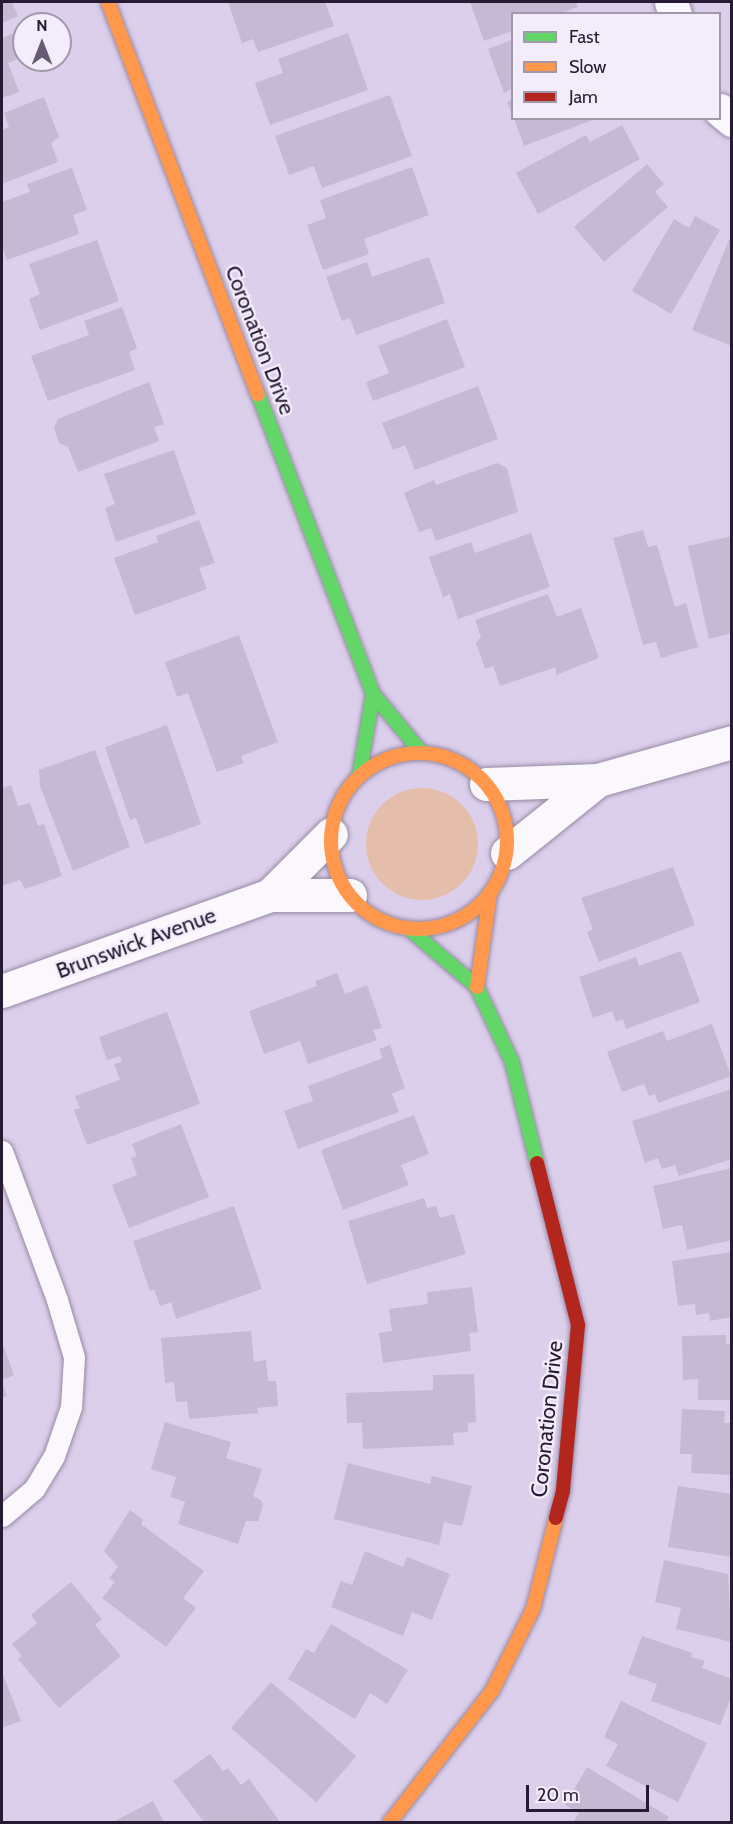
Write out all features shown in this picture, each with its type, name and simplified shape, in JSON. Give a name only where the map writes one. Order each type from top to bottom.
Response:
[{"type":"street","name":"Coronation Drive","points":[[108,2],[373,694],[422,753]]},
{"type":"street","points":[[359,776],[373,694]]},
{"type":"street","points":[[486,784],[598,780],[732,742]]},
{"type":"street","points":[[477,987],[490,893],[507,852],[504,820],[486,784],[468,768],[446,757],[422,753],[377,763],[359,776],[336,812],[331,834],[332,856],[350,896],[386,923],[408,928],[453,923],[472,911],[490,893]]},
{"type":"street","points":[[507,852],[598,780]]},
{"type":"street","name":"Brunswick Avenue","points":[[270,895],[331,834]]},
{"type":"street","name":"Brunswick Avenue","points":[[2,991],[270,895],[350,896]]},
{"type":"street","name":"Coronation Drive","points":[[390,1822],[492,1691],[533,1609],[563,1491],[578,1325],[512,1062],[477,987],[408,928]]},
{"type":"lane","points":[[2,1151],[57,1300],[74,1357],[71,1407],[54,1456],[34,1489],[2,1516]]},
{"type":"shaded area","points":[[422,788],[443,792],[462,804],[474,823],[478,844],[474,865],[462,884],[443,896],[422,900],[401,896],[382,884],[370,865],[366,844],[370,823],[382,804],[401,792]]},
{"type":"building","points":[[2,2],[12,2],[16,12],[12,12],[12,19],[2,23]]},
{"type":"building","points":[[228,2],[325,2],[334,26],[258,52],[253,39],[242,43]]},
{"type":"building","points":[[470,2],[576,2],[578,7],[564,12],[511,12],[511,31],[484,41]]},
{"type":"building","points":[[348,33],[368,90],[270,125],[255,83],[283,73],[278,59]]},
{"type":"building","points":[[12,34],[12,62],[8,63],[19,92],[2,98],[2,38]]},
{"type":"building","points":[[511,40],[511,90],[504,93],[488,49]]},
{"type":"building","points":[[390,95],[412,156],[322,188],[314,166],[289,175],[275,136]]},
{"type":"building","points":[[44,97],[59,137],[51,143],[58,162],[2,184],[2,130],[9,127],[4,113]]},
{"type":"building","points":[[511,100],[511,112],[507,102]]},
{"type":"building","points":[[515,120],[592,120],[524,146]]},
{"type":"building","points":[[622,125],[640,159],[538,214],[516,173],[586,135],[590,142]]},
{"type":"building","points":[[647,164],[664,184],[655,192],[668,207],[604,262],[574,227]]},
{"type":"building","points":[[412,167],[429,215],[364,239],[369,254],[323,270],[307,225],[326,218],[320,200]]},
{"type":"building","points":[[72,168],[87,210],[73,215],[79,234],[7,260],[2,246],[2,202],[30,192],[27,184]]},
{"type":"building","points":[[695,216],[720,230],[671,314],[632,291],[674,219],[689,228]]},
{"type":"building","points":[[732,235],[732,346],[692,330]]},
{"type":"building","points":[[97,240],[119,301],[40,330],[29,299],[40,294],[29,264]]},
{"type":"building","points":[[429,257],[445,303],[356,335],[350,318],[342,321],[326,277],[367,262],[372,277]]},
{"type":"building","points":[[122,307],[137,348],[129,352],[135,370],[48,401],[31,356],[89,335],[84,321]]},
{"type":"building","points":[[447,319],[465,367],[373,401],[366,382],[389,373],[378,346]]},
{"type":"building","points":[[149,382],[164,424],[154,427],[159,441],[78,472],[68,447],[59,443],[54,428],[58,419]]},
{"type":"building","points":[[478,386],[498,439],[415,470],[405,445],[393,450],[382,423]]},
{"type":"building","points":[[174,450],[196,514],[116,542],[105,508],[115,504],[104,474]]},
{"type":"building","points":[[497,463],[507,468],[518,512],[436,541],[431,528],[419,532],[404,493],[434,480],[436,485]]},
{"type":"building","points":[[199,520],[215,563],[199,568],[207,589],[135,615],[114,558],[158,542],[156,536]]},
{"type":"building","points":[[643,530],[648,547],[657,545],[675,607],[686,603],[698,647],[661,658],[656,642],[643,645],[613,538]]},
{"type":"building","points":[[531,533],[550,587],[458,619],[450,594],[443,597],[429,557],[471,542],[475,553]]},
{"type":"building","points":[[732,536],[732,633],[709,639],[688,546]]},
{"type":"building","points":[[548,594],[557,617],[581,608],[599,658],[556,675],[556,667],[500,686],[493,666],[485,669],[476,643],[481,637],[475,620]]},
{"type":"building","points":[[239,635],[278,742],[241,756],[244,763],[217,772],[188,693],[177,697],[165,662]]},
{"type":"building","points":[[167,725],[201,824],[145,844],[136,818],[130,820],[105,747]]},
{"type":"building","points":[[95,750],[130,847],[73,871],[40,786],[39,770]]},
{"type":"building","points":[[11,785],[18,806],[30,803],[38,826],[44,824],[62,876],[25,889],[20,880],[2,886],[2,788]]},
{"type":"building","points":[[673,867],[695,925],[599,962],[587,932],[593,929],[581,898]]},
{"type":"building","points":[[681,951],[700,1002],[626,1029],[623,1019],[616,1022],[612,1011],[593,1018],[579,977],[636,957],[639,966]]},
{"type":"building","points":[[337,973],[345,994],[367,985],[382,1028],[373,1030],[377,1040],[308,1064],[300,1041],[264,1054],[249,1011],[317,986],[315,981]]},
{"type":"building","points":[[167,1012],[200,1104],[87,1145],[74,1110],[80,1108],[75,1096],[120,1080],[114,1064],[122,1062],[120,1056],[107,1060],[99,1037]]},
{"type":"building","points":[[712,1024],[731,1076],[658,1103],[655,1094],[649,1096],[644,1084],[622,1092],[607,1052],[663,1031],[667,1041]]},
{"type":"building","points":[[390,1045],[405,1088],[392,1094],[399,1112],[298,1149],[284,1111],[313,1101],[308,1086],[383,1058],[379,1049]]},
{"type":"building","points":[[732,1089],[732,1159],[679,1176],[675,1165],[662,1169],[658,1158],[645,1163],[632,1121]]},
{"type":"building","points":[[414,1115],[429,1154],[401,1165],[409,1185],[343,1210],[321,1150]]},
{"type":"building","points":[[181,1124],[209,1197],[129,1228],[112,1185],[137,1175],[131,1158],[137,1156],[132,1144]]},
{"type":"building","points":[[732,1168],[732,1240],[687,1250],[682,1225],[663,1229],[653,1186]]},
{"type":"building","points":[[424,1198],[427,1208],[436,1206],[440,1218],[454,1214],[466,1254],[367,1284],[348,1221]]},
{"type":"building","points":[[234,1206],[262,1289],[176,1319],[171,1302],[160,1306],[154,1289],[150,1291],[133,1241]]},
{"type":"building","points":[[732,1252],[732,1317],[710,1321],[709,1313],[696,1315],[695,1304],[678,1306],[672,1261]]},
{"type":"building","points":[[472,1287],[478,1332],[469,1333],[471,1351],[383,1363],[379,1333],[392,1331],[389,1309],[428,1304],[427,1292]]},
{"type":"building","points":[[251,1331],[254,1362],[266,1360],[268,1381],[276,1381],[278,1406],[257,1408],[258,1413],[189,1419],[187,1401],[176,1402],[174,1382],[165,1383],[161,1338]]},
{"type":"building","points":[[726,1335],[726,1344],[732,1344],[732,1400],[698,1400],[698,1379],[683,1380],[682,1336]]},
{"type":"building","points":[[2,1342],[14,1375],[2,1380]]},
{"type":"building","points":[[474,1374],[476,1422],[468,1423],[468,1432],[453,1433],[454,1445],[363,1449],[362,1423],[347,1423],[346,1393],[433,1390],[433,1375]]},
{"type":"building","points":[[2,1381],[7,1396],[2,1398]]},
{"type":"building","points":[[682,1409],[725,1411],[724,1423],[732,1423],[732,1475],[691,1473],[692,1454],[680,1454]]},
{"type":"building","points":[[165,1422],[231,1442],[226,1458],[262,1469],[253,1496],[261,1500],[263,1506],[258,1521],[246,1521],[238,1544],[178,1524],[185,1502],[170,1497],[176,1477],[151,1469]]},
{"type":"building","points":[[348,1463],[430,1484],[432,1476],[472,1486],[462,1526],[444,1522],[439,1545],[334,1519]]},
{"type":"building","points":[[678,1486],[732,1494],[732,1557],[668,1547]]},
{"type":"building","points":[[130,1510],[143,1520],[141,1524],[204,1571],[183,1598],[196,1608],[166,1647],[102,1598],[115,1582],[109,1578],[118,1567],[104,1551]]},
{"type":"building","points":[[365,1551],[403,1567],[407,1557],[450,1574],[432,1620],[412,1612],[403,1636],[331,1607],[341,1581],[352,1585]]},
{"type":"building","points":[[664,1560],[728,1574],[732,1642],[676,1629],[681,1608],[655,1602]]},
{"type":"building","points":[[71,1582],[102,1619],[95,1625],[121,1656],[59,1708],[18,1659],[22,1656],[12,1644],[37,1623],[31,1615]]},
{"type":"building","points":[[331,1624],[408,1670],[387,1704],[370,1693],[355,1719],[288,1679],[306,1649],[314,1653]]},
{"type":"building","points":[[642,1636],[692,1653],[691,1657],[705,1661],[702,1668],[732,1679],[732,1695],[720,1725],[651,1701],[657,1684],[628,1674]]},
{"type":"building","points":[[2,1672],[21,1721],[2,1728]]},
{"type":"building","points":[[271,1682],[356,1756],[316,1802],[231,1728]]},
{"type":"building","points":[[621,1701],[707,1743],[678,1802],[606,1766],[618,1744],[604,1737]]},
{"type":"building","points":[[210,1754],[223,1771],[228,1768],[241,1785],[249,1779],[280,1822],[204,1822],[173,1781]]},
{"type":"building","points":[[587,1767],[669,1817],[666,1822],[573,1822],[579,1813],[565,1805]]},
{"type":"building","points":[[153,1801],[164,1822],[113,1822]]},
{"type":"traffic: fast","points":[[258,394],[373,694],[422,753]]},
{"type":"traffic: fast","points":[[359,776],[373,694]]},
{"type":"traffic: fast","points":[[408,928],[477,987],[512,1062],[537,1163]]},
{"type":"traffic: slow","points":[[108,2],[258,394]]},
{"type":"traffic: slow","points":[[419,753],[453,760],[468,768],[481,779],[492,792],[500,807],[507,841],[500,875],[492,890],[481,903],[468,914],[453,922],[419,929],[385,922],[370,914],[357,903],[346,890],[338,875],[331,841],[338,807],[346,792],[357,779],[370,768],[385,760],[419,753]]},
{"type":"traffic: slow","points":[[477,987],[490,893]]},
{"type":"traffic: slow","points":[[390,1822],[492,1691],[533,1609],[556,1518]]},
{"type":"traffic: jam","points":[[537,1163],[578,1325],[563,1491],[556,1518]]}]
